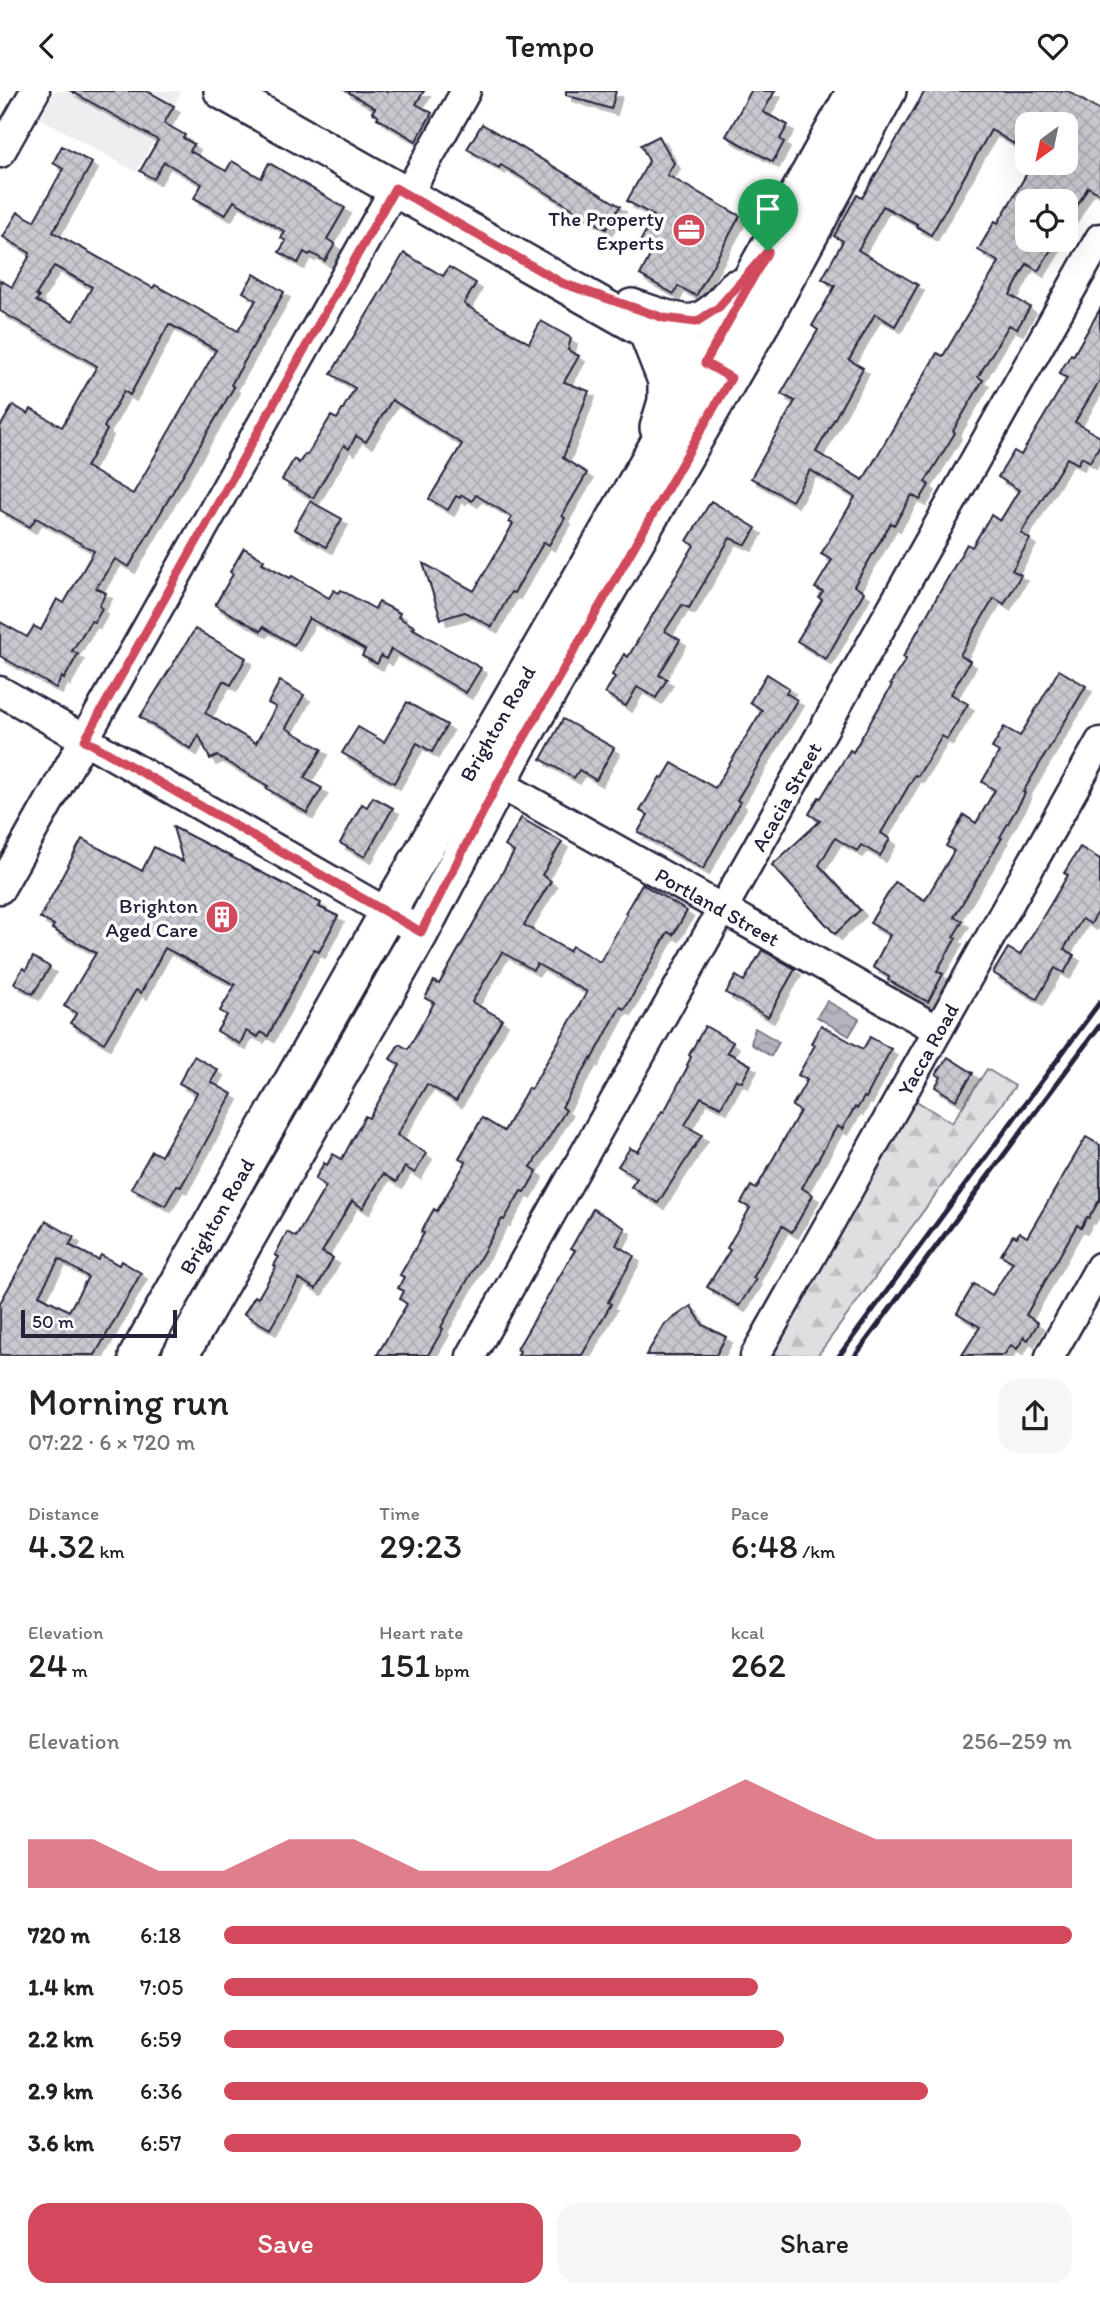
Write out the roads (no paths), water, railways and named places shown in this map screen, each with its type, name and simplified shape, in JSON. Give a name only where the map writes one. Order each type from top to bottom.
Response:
[{"type":"main road","points":[[222,91],[718,371]]},
{"type":"main road","name":"Brighton Road","points":[[137,1356],[388,912],[643,471],[718,371],[768,251],[855,91]]},
{"type":"main road","name":"Brighton Road","points":[[180,1356],[421,932],[718,371],[888,91]]},
{"type":"main road","points":[[562,283],[664,318],[696,322],[718,308],[768,251]]},
{"type":"main road","points":[[643,471],[666,401],[666,381],[646,330]]},
{"type":"street","points":[[0,153],[35,91]]},
{"type":"street","points":[[0,889],[401,191],[466,91]]},
{"type":"street","name":"Acacia Street","points":[[471,1356],[1100,238]]},
{"type":"street","points":[[0,691],[421,932]]},
{"type":"street","name":"Yacca Road","points":[[755,1356],[1100,742]]},
{"type":"street","name":"Portland Street","points":[[498,783],[938,1030]]},
{"type":"street","points":[[1050,1356],[1100,1268]]},
{"type":"water","points":[[827,1001],[859,1019],[849,1036],[817,1017]]},
{"type":"water","points":[[755,1028],[779,1042],[771,1056],[751,1044]]},
{"type":"railway","points":[[839,1356],[1100,1002]]},
{"type":"railway","points":[[855,1356],[1100,1025]]},
{"type":"place","name":"The Property Experts","points":[[689,230]]},
{"type":"place","name":"Brighton Aged Care","points":[[222,917]]}]
